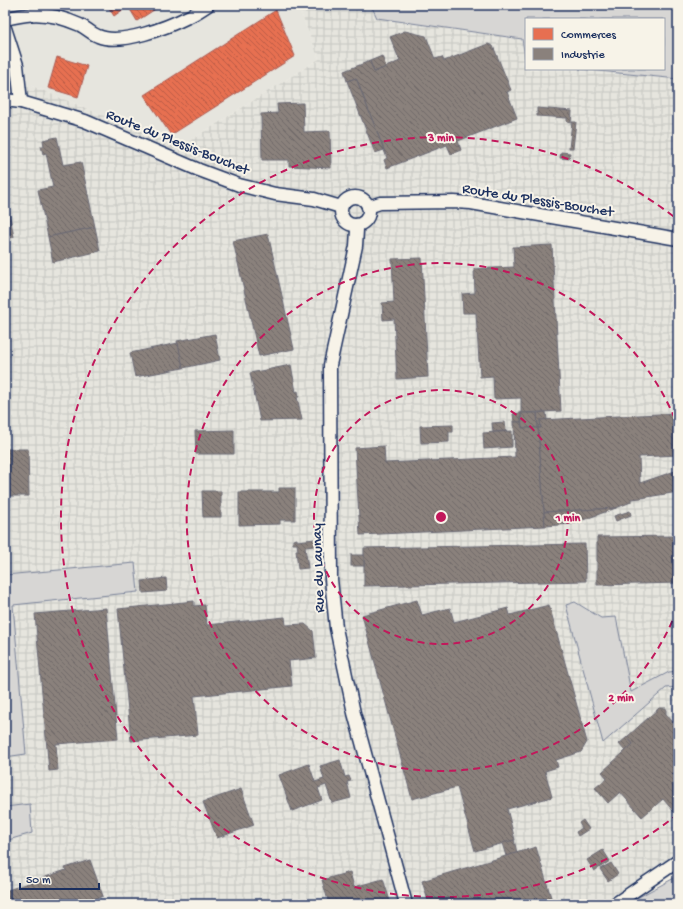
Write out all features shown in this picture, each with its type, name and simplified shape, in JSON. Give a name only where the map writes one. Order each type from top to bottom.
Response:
[{"type":"street","points":[[5,19],[28,14],[42,14],[58,17],[80,26],[99,37],[113,40],[130,38],[161,29],[190,16],[208,5]]},
{"type":"street","points":[[5,28],[17,65],[22,102]]},
{"type":"street","name":"Route du Plessis-Bouchet","points":[[5,100],[22,102],[85,121],[199,170],[239,184],[276,194],[314,199],[341,207]]},
{"type":"street","points":[[355,197],[363,199],[368,207],[367,219],[360,224],[351,225],[341,216],[341,207],[346,200],[355,197]]},
{"type":"street","name":"Route du Plessis-Bouchet","points":[[368,207],[380,203],[471,203],[678,239]]},
{"type":"street","name":"Rue du Launay","points":[[356,225],[356,246],[330,365],[331,579],[336,628],[354,713],[406,904]]},
{"type":"street","points":[[621,902],[678,861]]},
{"type":"shaded area","points":[[5,5],[298,5],[319,59],[180,147],[32,86],[11,87],[5,58]]},
{"type":"shaded area","points":[[298,5],[371,5],[377,18],[522,39],[525,57],[525,70],[589,70],[678,79],[678,871],[628,904],[5,904],[5,87],[32,86],[180,147],[319,59]]},
{"type":"shaded area","points":[[371,5],[678,5],[678,79],[589,70],[665,70],[665,18],[525,18],[525,57],[522,39],[377,18]]},
{"type":"shaded area","points":[[135,563],[138,592],[13,605],[26,754],[5,757],[5,575]]},
{"type":"shaded area","points":[[575,602],[601,618],[616,617],[631,692],[669,672],[678,671],[678,687],[666,688],[603,743],[566,605]]},
{"type":"shaded area","points":[[30,804],[32,833],[5,841],[5,807]]},
{"type":"shaded area","points":[[678,876],[678,904],[637,904],[635,899]]},
{"type":"building: Commerces","points":[[107,5],[160,6],[137,21],[128,6],[114,16]]},
{"type":"building: Commerces","points":[[276,10],[295,56],[171,135],[144,95]]},
{"type":"building: Commerces","points":[[57,57],[87,66],[78,97],[48,88]]},
{"type":"building: Industrie","points":[[405,31],[426,36],[435,59],[442,57],[444,61],[488,44],[493,46],[511,90],[507,92],[517,118],[458,141],[461,150],[451,154],[447,145],[387,168],[384,160],[387,158],[356,78],[347,81],[344,71],[370,61],[374,72],[400,61],[390,37]]},
{"type":"building: Industrie","points":[[382,56],[386,67],[374,72],[370,61]]},
{"type":"building: Industrie","points":[[356,78],[384,150],[375,153],[347,81]]},
{"type":"building: Industrie","points":[[303,103],[304,132],[330,131],[331,168],[289,166],[289,160],[262,160],[261,114],[278,113],[277,104]]},
{"type":"building: Industrie","points":[[537,108],[572,111],[571,123],[567,122],[567,118],[537,116]]},
{"type":"building: Industrie","points":[[572,122],[576,122],[573,148],[569,148]]},
{"type":"building: Industrie","points":[[57,137],[63,165],[81,162],[95,227],[48,237],[38,190],[53,187],[46,153],[43,154],[41,146],[44,146],[43,140]]},
{"type":"building: Industrie","points":[[561,152],[570,153],[569,159],[560,158]]},
{"type":"building: Industrie","points":[[5,192],[14,237],[5,239]]},
{"type":"building: Industrie","points":[[95,227],[100,251],[53,262],[48,237]]},
{"type":"building: Industrie","points":[[268,234],[294,349],[259,356],[233,241]]},
{"type":"building: Industrie","points":[[552,245],[561,411],[521,413],[521,398],[494,399],[493,376],[480,377],[476,313],[463,313],[462,294],[475,293],[474,269],[514,267],[513,247]]},
{"type":"building: Industrie","points":[[422,258],[428,377],[397,379],[394,319],[383,320],[382,303],[394,302],[392,259]]},
{"type":"building: Industrie","points":[[215,334],[220,360],[183,368],[177,341]]},
{"type":"building: Industrie","points":[[178,343],[183,368],[135,377],[130,353]]},
{"type":"building: Industrie","points":[[291,365],[296,392],[298,391],[299,397],[297,397],[302,420],[260,421],[250,373]]},
{"type":"building: Industrie","points":[[546,412],[547,420],[540,420],[541,428],[538,428],[537,413]]},
{"type":"building: Industrie","points":[[521,413],[537,413],[538,428],[522,428]]},
{"type":"building: Industrie","points":[[521,413],[521,422],[514,422],[513,414]]},
{"type":"building: Industrie","points":[[678,413],[678,455],[639,457],[640,483],[678,470],[678,492],[631,499],[631,502],[616,508],[544,512],[538,428],[541,428],[540,420]]},
{"type":"building: Industrie","points":[[505,422],[506,431],[493,432],[492,423]]},
{"type":"building: Industrie","points":[[514,422],[521,422],[522,428],[538,428],[545,526],[360,535],[355,448],[384,446],[385,463],[515,457]]},
{"type":"building: Industrie","points":[[453,425],[453,432],[449,432],[449,442],[421,443],[420,426]]},
{"type":"building: Industrie","points":[[234,430],[234,454],[196,454],[195,431]]},
{"type":"building: Industrie","points":[[512,431],[512,447],[484,449],[483,433]]},
{"type":"building: Industrie","points":[[5,449],[28,449],[29,496],[5,496]]},
{"type":"building: Industrie","points":[[279,488],[295,488],[295,520],[280,520],[280,524],[239,525],[239,492],[279,492]]},
{"type":"building: Industrie","points":[[202,491],[221,491],[221,517],[203,517]]},
{"type":"building: Industrie","points":[[616,508],[572,524],[545,526],[544,512]]},
{"type":"building: Industrie","points":[[630,511],[631,515],[616,521],[614,516]]},
{"type":"building: Industrie","points":[[678,536],[678,583],[597,585],[597,537]]},
{"type":"building: Industrie","points":[[324,538],[323,545],[305,547],[308,568],[298,569],[296,550],[298,550],[297,544],[293,544],[293,540],[297,539],[297,541]]},
{"type":"building: Industrie","points":[[585,544],[586,581],[364,586],[364,548]]},
{"type":"building: Industrie","points":[[351,555],[364,555],[364,566],[351,566]]},
{"type":"building: Industrie","points":[[166,578],[167,591],[143,593],[142,581]]},
{"type":"building: Industrie","points":[[417,600],[422,615],[450,608],[454,622],[508,608],[510,615],[549,605],[587,742],[581,752],[556,760],[558,767],[545,771],[552,797],[507,809],[515,840],[475,851],[457,787],[412,799],[362,615]]},
{"type":"building: Industrie","points":[[194,601],[194,606],[205,605],[207,625],[285,617],[286,625],[305,624],[313,631],[316,658],[289,661],[292,686],[194,696],[198,735],[131,741],[118,609]]},
{"type":"building: Industrie","points":[[106,608],[118,739],[56,744],[58,770],[49,771],[35,614]]},
{"type":"building: Industrie","points":[[659,708],[666,708],[666,714],[678,728],[678,810],[675,813],[663,799],[642,817],[620,792],[608,803],[595,788],[607,778],[602,772],[633,744],[627,737]]},
{"type":"building: Industrie","points":[[627,737],[633,744],[625,751],[619,744]]},
{"type":"building: Industrie","points":[[340,760],[345,777],[349,776],[351,781],[347,782],[351,798],[332,803],[326,785],[318,788],[322,800],[292,811],[279,775],[309,764],[315,782],[324,779],[320,766]]},
{"type":"building: Industrie","points":[[241,789],[254,825],[217,838],[203,802]]},
{"type":"building: Industrie","points":[[583,820],[589,829],[578,836],[576,832],[582,828],[579,823]]},
{"type":"building: Industrie","points":[[514,840],[517,853],[506,856],[502,843]]},
{"type":"building: Industrie","points":[[536,847],[553,904],[429,904],[422,881]]},
{"type":"building: Industrie","points":[[603,850],[610,861],[594,871],[587,860]]},
{"type":"building: Industrie","points":[[90,860],[103,896],[81,904],[5,904],[5,891]]},
{"type":"building: Industrie","points":[[611,863],[618,874],[608,881],[600,869]]},
{"type":"building: Industrie","points":[[350,872],[354,887],[383,879],[391,904],[329,904],[322,880]]}]
